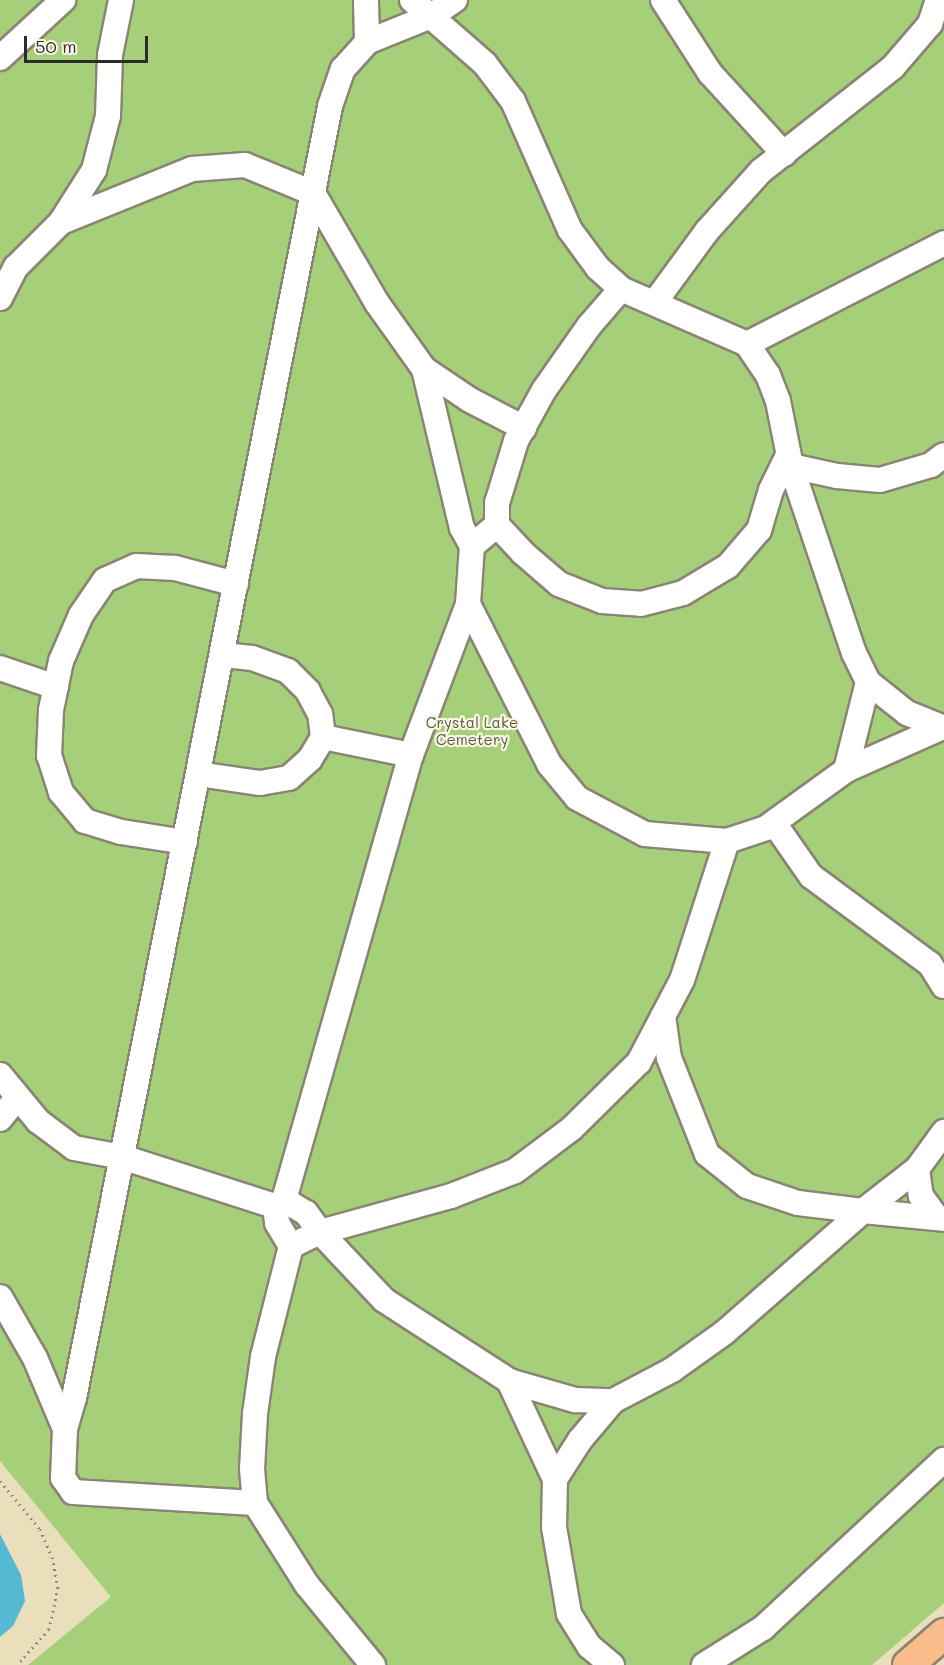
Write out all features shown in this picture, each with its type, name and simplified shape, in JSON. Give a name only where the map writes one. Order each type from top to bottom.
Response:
[{"type":"main road","points":[[908,1665],[944,1634]]},
{"type":"lane","points":[[0,57],[63,0]]},
{"type":"lane","points":[[0,298],[16,267],[61,222],[94,170],[108,116],[110,55],[121,0]]},
{"type":"lane","points":[[366,0],[367,42]]},
{"type":"lane","points":[[412,0],[485,64],[513,101],[570,230],[598,268],[621,289],[747,344],[768,375],[778,401],[790,460],[854,653],[868,682],[907,713],[943,728]]},
{"type":"lane","points":[[255,1503],[73,1492],[63,1478],[65,1429],[74,1398],[330,106],[343,69],[367,42],[431,16],[454,0]]},
{"type":"lane","points":[[663,0],[710,73],[784,154]]},
{"type":"lane","points":[[655,302],[707,231],[761,171],[893,67],[930,24],[938,0]]},
{"type":"lane","points":[[61,222],[192,169],[245,165],[313,193],[376,303],[424,369],[470,400],[524,428]]},
{"type":"lane","points":[[747,344],[944,243]]},
{"type":"lane","points":[[621,289],[589,326],[524,428],[497,503],[497,525],[559,584],[602,602],[641,604],[683,593],[728,566],[759,530],[771,490],[790,460]]},
{"type":"lane","points":[[373,1665],[307,1585],[255,1503],[252,1469],[255,1414],[263,1357],[291,1246],[277,1223],[280,1203],[411,755],[468,603],[472,546],[462,528],[424,369]]},
{"type":"lane","points":[[790,460],[837,476],[880,480],[932,465],[944,455]]},
{"type":"lane","points":[[472,546],[497,525]]},
{"type":"lane","points":[[185,842],[120,832],[85,821],[61,792],[49,756],[61,661],[81,615],[105,580],[136,566],[176,568],[236,584]]},
{"type":"lane","points":[[468,603],[549,764],[578,798],[645,834],[727,841],[774,822],[846,770],[943,728]]},
{"type":"lane","points":[[198,774],[260,783],[289,778],[310,759],[323,736],[320,714],[308,691],[288,671],[252,658],[222,655]]},
{"type":"lane","points":[[0,668],[56,687]]},
{"type":"lane","points":[[846,770],[868,682]]},
{"type":"lane","points":[[323,736],[411,755]]},
{"type":"lane","points":[[774,822],[811,876],[922,957],[944,986]]},
{"type":"lane","points":[[291,1246],[320,1232],[450,1196],[515,1171],[571,1129],[639,1062],[682,980],[727,841]]},
{"type":"lane","points":[[663,1016],[669,1058],[707,1154],[747,1186],[798,1203],[940,1219]]},
{"type":"lane","points":[[0,1075],[38,1121],[74,1148],[122,1157],[280,1203],[306,1213],[320,1232],[384,1300],[509,1381],[575,1400],[613,1401]]},
{"type":"lane","points":[[0,1119],[18,1097]]},
{"type":"lane","points":[[555,1479],[580,1440],[613,1401],[672,1370],[725,1332],[863,1211],[917,1169],[944,1132]]},
{"type":"lane","points":[[917,1169],[921,1196],[940,1219]]},
{"type":"lane","points":[[0,1297],[35,1358],[65,1429]]},
{"type":"lane","points":[[509,1381],[555,1479],[554,1527],[569,1614],[589,1646],[612,1665]]},
{"type":"lane","points":[[704,1665],[763,1628],[944,1460]]},
{"type":"path","points":[[0,1481],[40,1529],[52,1557],[58,1587],[49,1629],[18,1665]]},
{"type":"green space","name":"Crystal Lake Cemetery","points":[[0,0],[944,0],[944,1603],[872,1665],[28,1665],[111,1597],[0,1461]]},
{"type":"water","points":[[0,1534],[21,1575],[25,1601],[13,1626],[0,1637]]}]
